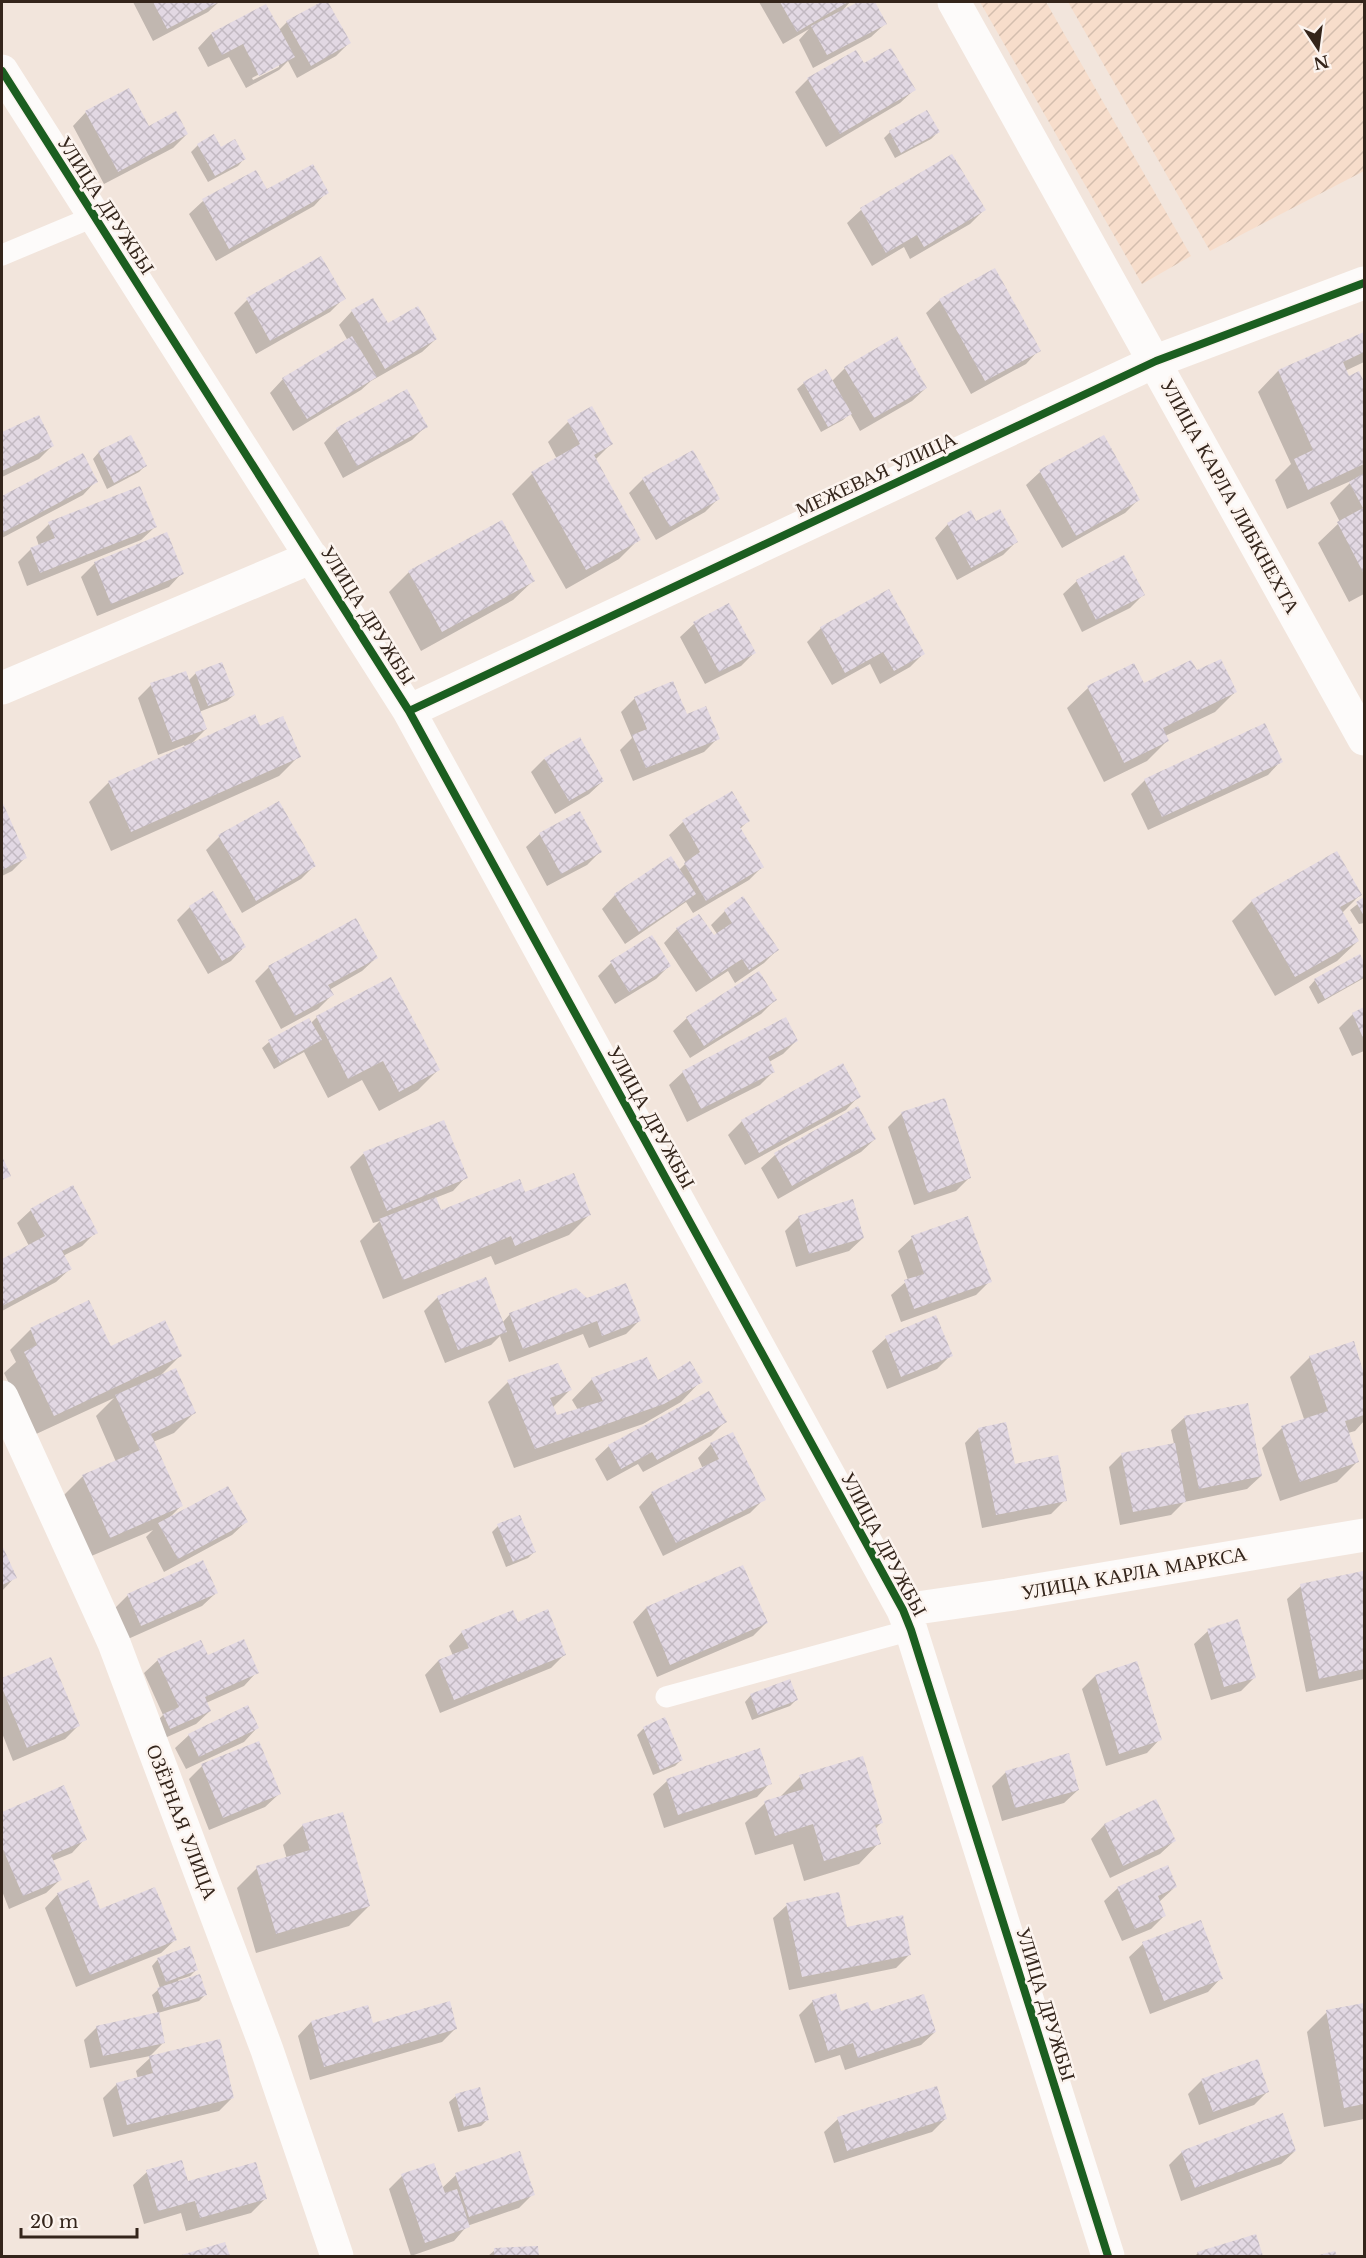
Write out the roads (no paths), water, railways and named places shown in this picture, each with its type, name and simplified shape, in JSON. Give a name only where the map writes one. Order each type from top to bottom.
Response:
[{"type":"street","name":"УЛИЦА КАРЛА ЛИБКНЕХТА","points":[[954,2],[1365,739]]},
{"type":"street","name":"УЛИЦА ДРУЖБЫ","points":[[2,71],[409,711],[907,1620],[1108,2256]]},
{"type":"street","name":"МЕЖЕВАЯ УЛИЦА","points":[[409,711],[1156,361],[1365,283]]},
{"type":"street","points":[[2,688],[312,557]]},
{"type":"street","name":"ОЗЁРНАЯ УЛИЦА","points":[[2,1397],[114,1643],[267,2050],[337,2256]]},
{"type":"street","name":"УЛИЦА КАРЛА МАРКСА","points":[[907,1620],[1007,1595],[1365,1535]]},
{"type":"lane","points":[[2,255],[93,217]]},
{"type":"lane","points":[[666,1697],[907,1620]]}]
